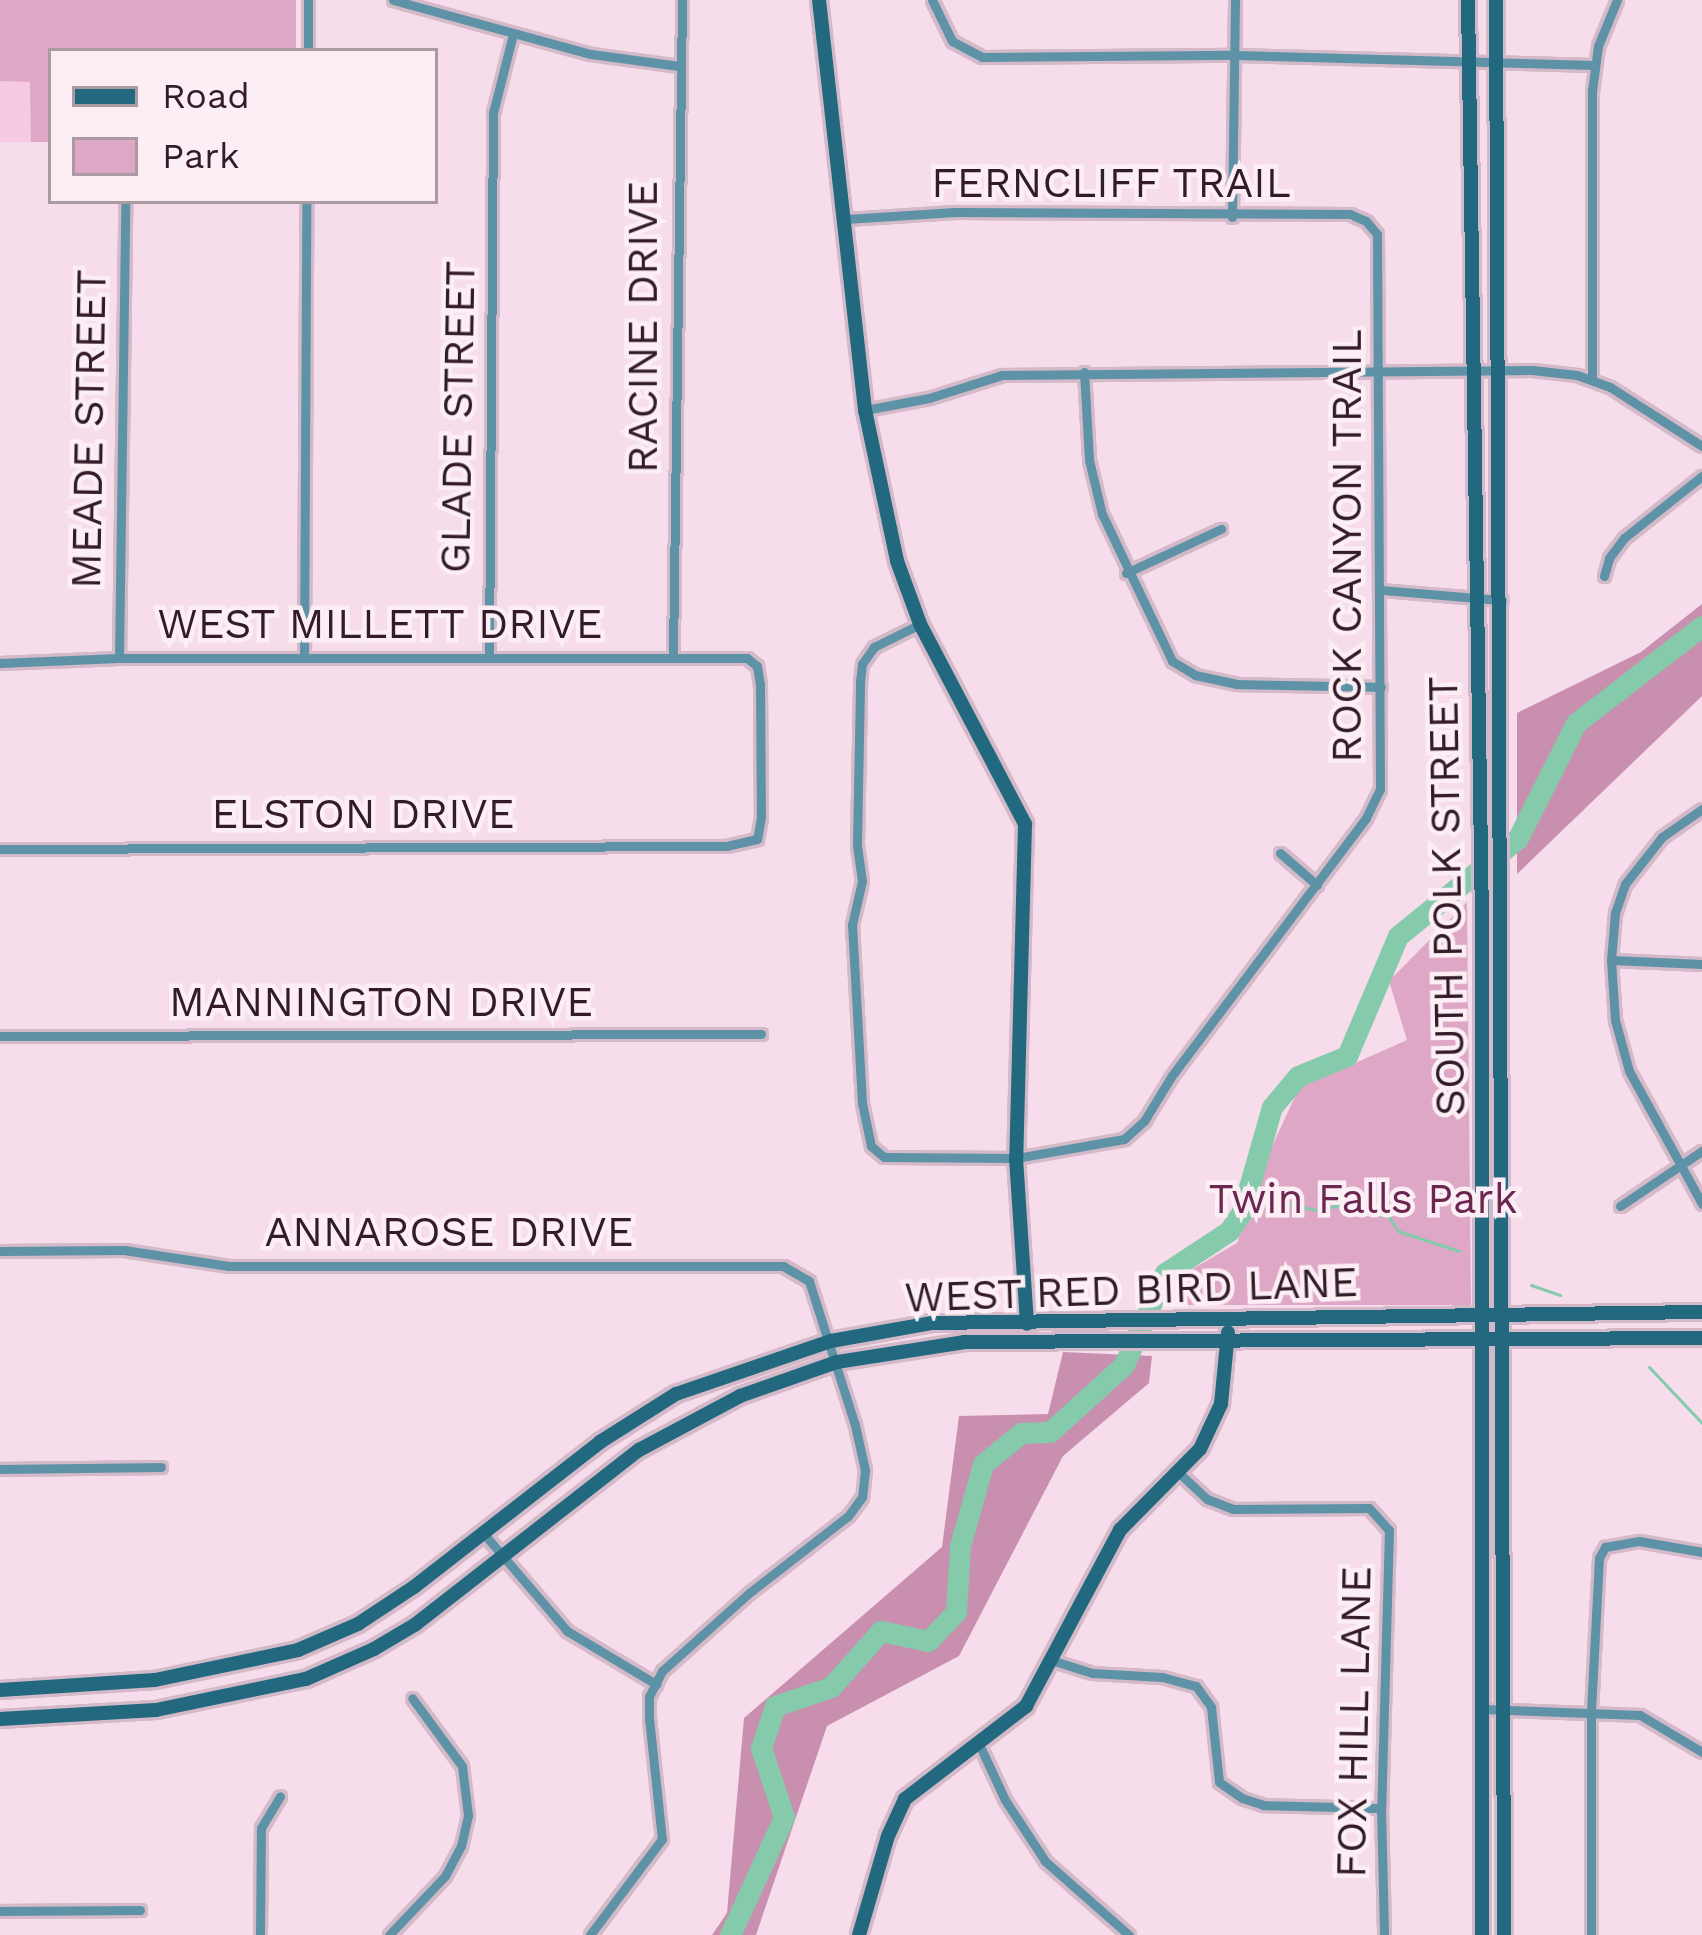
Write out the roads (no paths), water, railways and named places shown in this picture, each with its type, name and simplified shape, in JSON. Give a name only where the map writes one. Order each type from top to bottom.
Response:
[{"type":"main road","points":[[819,0],[866,410],[897,561],[920,624],[1025,824],[1016,1158],[1027,1341]]},
{"type":"main road","name":"SOUTH POLK STREET","points":[[1468,0],[1482,920],[1482,1935]]},
{"type":"main road","name":"SOUTH POLK STREET","points":[[1496,0],[1504,902],[1504,1935]]},
{"type":"main road","name":"WEST RED BIRD LANE","points":[[0,1690],[52,1690],[262,1662],[358,1624],[484,1534],[600,1442],[676,1394],[832,1341],[932,1323],[1702,1312]]},
{"type":"main road","points":[[859,1935],[888,1836],[905,1799],[1026,1706],[1120,1530],[1199,1449],[1216,1416],[1228,1318]]},
{"type":"main road","name":"WEST RED BIRD LANE","points":[[0,1719],[53,1720],[238,1697],[306,1679],[374,1649],[654,1441],[740,1396],[837,1362],[928,1345],[1027,1341],[1702,1338]]},
{"type":"main road","points":[[358,1624],[374,1649]]},
{"type":"main road","points":[[52,1690],[53,1720]]},
{"type":"street","points":[[308,0],[308,48]]},
{"type":"street","points":[[393,0],[624,61],[679,66]]},
{"type":"street","name":"RACINE DRIVE","points":[[673,655],[682,0]]},
{"type":"street","points":[[932,0],[944,30],[964,50],[1000,58],[1236,55],[1594,65]]},
{"type":"street","points":[[1232,217],[1235,0]]},
{"type":"street","points":[[1592,380],[1594,65],[1617,0]]},
{"type":"street","name":"GLADE STREET","points":[[489,658],[493,112],[513,34]]},
{"type":"street","name":"MEADE STREET","points":[[119,658],[125,204]]},
{"type":"street","points":[[304,658],[306,204]]},
{"type":"street","name":"FERNCLIFF TRAIL","points":[[846,219],[956,212],[1350,214],[1373,227]]},
{"type":"street","name":"ROCK CANYON TRAIL","points":[[920,624],[874,647],[862,664],[857,844],[862,881],[852,925],[867,1135],[884,1157],[1016,1158],[1124,1139],[1134,1132],[1317,885],[1380,789],[1381,371],[1379,242],[1373,227]]},
{"type":"street","points":[[1084,372],[1089,460],[1102,514],[1164,650],[1196,675],[1237,684],[1382,687]]},
{"type":"street","points":[[866,410],[929,398],[1002,374],[1556,372],[1592,380],[1702,446]]},
{"type":"street","points":[[1604,576],[1609,558],[1624,538],[1702,476]]},
{"type":"street","points":[[1126,573],[1221,530]]},
{"type":"street","points":[[1382,590],[1502,600]]},
{"type":"street","name":"WEST MILLETT DRIVE","points":[[0,663],[119,658],[747,658],[757,666],[760,830],[751,843],[727,846]]},
{"type":"street","points":[[1702,808],[1662,837],[1625,884],[1615,914],[1611,960],[1615,1020],[1629,1071],[1702,1204]]},
{"type":"street","name":"ELSTON DRIVE","points":[[0,849],[727,846]]},
{"type":"street","points":[[1280,853],[1317,885]]},
{"type":"street","points":[[1611,960],[1702,964]]},
{"type":"street","name":"MANNINGTON DRIVE","points":[[0,1036],[761,1034]]},
{"type":"street","points":[[1620,1206],[1702,1151]]},
{"type":"street","name":"ANNAROSE DRIVE","points":[[0,1251],[124,1250],[229,1265],[783,1266],[800,1273],[816,1291],[832,1341],[865,1470],[859,1502],[672,1660],[656,1684]]},
{"type":"street","points":[[0,1469],[161,1467]]},
{"type":"street","name":"FOX HILL LANE","points":[[1178,1472],[1199,1494],[1233,1509],[1359,1507],[1384,1519],[1390,1546],[1381,1808],[1384,1935]]},
{"type":"street","points":[[484,1534],[567,1631],[656,1684],[649,1718],[662,1839],[590,1935]]},
{"type":"street","points":[[1591,1935],[1591,1712],[1598,1558],[1604,1547],[1639,1541],[1702,1552]]},
{"type":"street","points":[[1051,1660],[1093,1673],[1162,1677],[1196,1686],[1211,1707],[1219,1782],[1242,1798],[1263,1805],[1381,1808]]},
{"type":"street","points":[[389,1935],[454,1863],[468,1815],[462,1766],[412,1699]]},
{"type":"street","points":[[1483,1709],[1640,1714],[1702,1752]]},
{"type":"street","points":[[978,1742],[1005,1800],[1045,1861],[1129,1935]]},
{"type":"street","points":[[260,1935],[261,1828],[280,1796]]},
{"type":"street","points":[[0,1912],[140,1910]]},
{"type":"street","points":[[403,1924],[411,1935]]},
{"type":"waterway","points":[[730,1935],[784,1817],[761,1748],[775,1706],[831,1687],[881,1631],[928,1641],[956,1612],[960,1546],[983,1464],[1021,1433],[1050,1432],[1124,1365],[1165,1273],[1229,1231],[1242,1212],[1272,1107],[1298,1076],[1347,1056],[1398,936],[1518,838],[1576,723],[1702,626]]},
{"type":"waterway","points":[[1245,1195],[1317,1210],[1345,1204],[1389,1217],[1398,1231],[1459,1251]]},
{"type":"waterway","points":[[1531,1285],[1560,1295]]},
{"type":"waterway","points":[[1649,1367],[1702,1423]]},
{"type":"park label","name":"Twin Falls Park","points":[[1363,1199]]}]
